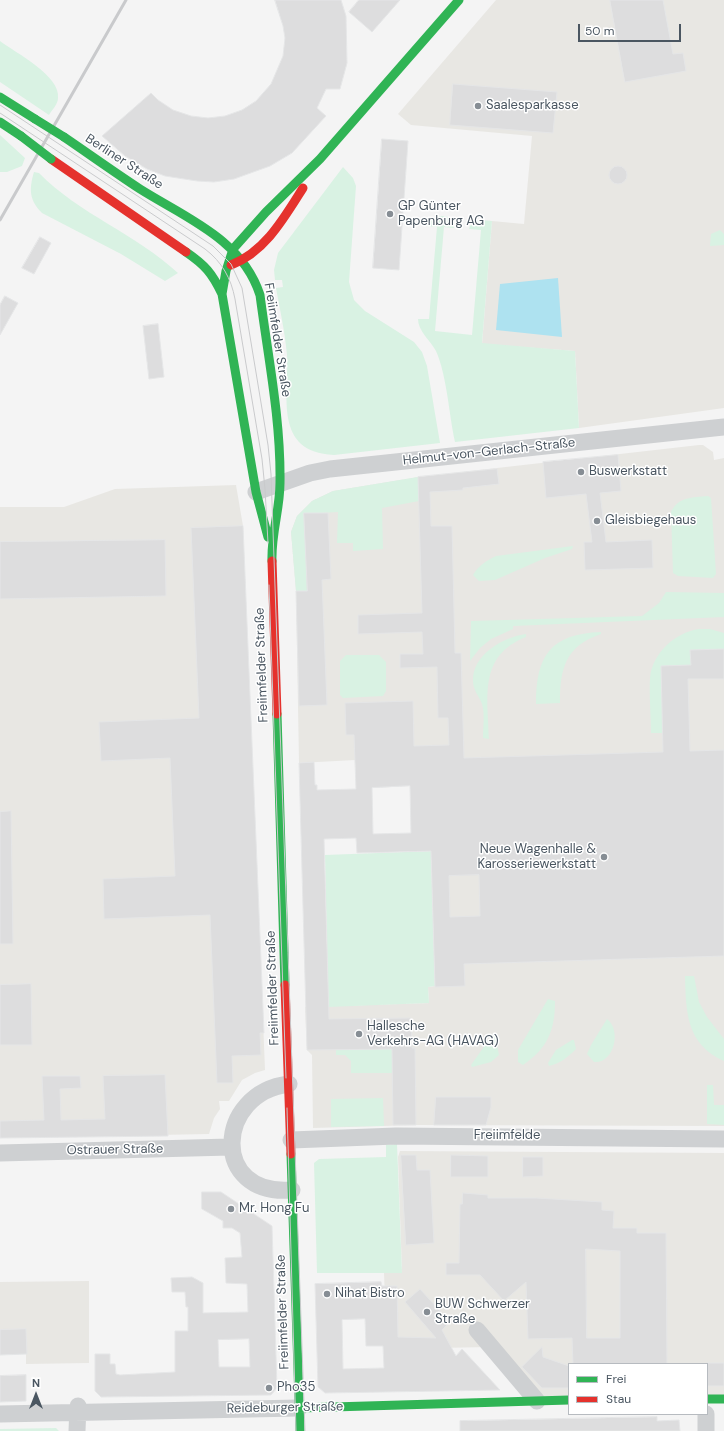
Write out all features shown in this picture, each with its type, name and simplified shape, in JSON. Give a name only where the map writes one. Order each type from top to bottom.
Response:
[{"type":"street","points":[[222,294],[227,265],[233,249],[266,212],[320,159],[459,0]]},
{"type":"street","name":"Berliner Straße","points":[[0,96],[139,188],[222,239],[244,260]]},
{"type":"street","points":[[0,122],[22,136],[51,159],[204,264],[213,276],[222,294]]},
{"type":"street","points":[[204,264],[227,265],[244,260],[275,229],[298,197],[320,159]]},
{"type":"street","name":"Freiimfelder Straße","points":[[244,260],[255,279],[261,302],[278,428],[280,484],[271,545],[300,1431]]},
{"type":"street","name":"Freiimfelder Straße","points":[[222,294],[256,492],[271,545]]},
{"type":"street","name":"Helmut-von-Gerlach-Straße","points":[[256,492],[310,473],[330,469],[724,427]]},
{"type":"street","points":[[289,1084],[262,1093],[245,1106],[239,1114],[232,1131],[230,1147],[234,1160],[240,1171],[247,1178],[266,1189],[275,1191],[292,1190]]},
{"type":"street","name":"Freiimfelde","points":[[291,1140],[396,1136],[724,1139]]},
{"type":"street","name":"Ostrauer Straße","points":[[0,1153],[230,1147]]},
{"type":"street","points":[[477,1330],[537,1400]]},
{"type":"street","points":[[708,1399],[724,1399]]},
{"type":"street","name":"Reideburger Straße","points":[[0,1414],[78,1409],[299,1408],[568,1400]]},
{"type":"street","points":[[77,1431],[78,1409]]},
{"type":"street","points":[[706,1415],[706,1431]]},
{"type":"shaded area","points":[[496,0],[724,0],[724,408],[579,428],[575,351],[482,344],[492,221],[524,224],[532,136],[411,125],[398,114]]},
{"type":"shaded area","points":[[703,445],[713,452],[714,460],[724,458],[724,1126],[416,1125],[313,1128],[312,1055],[307,1050],[305,1007],[429,1003],[428,987],[435,986],[431,851],[441,790],[355,760],[299,763],[296,591],[291,532],[297,516],[312,501],[333,491],[418,477]]},
{"type":"shaded area","points":[[236,485],[243,526],[265,1070],[255,1073],[242,1080],[229,1101],[219,1101],[220,1109],[214,1118],[209,1134],[0,1138],[0,507],[64,507],[115,489]]},
{"type":"shaded area","points":[[400,1151],[724,1153],[724,1398],[708,1398],[708,1363],[568,1363],[568,1399],[534,1400],[489,1347],[387,1349],[384,1273],[402,1272],[398,1157]]},
{"type":"shaded area","points":[[89,1281],[89,1363],[26,1364],[26,1330],[0,1330],[0,1282]]},
{"type":"green space","points":[[0,41],[45,73],[52,82],[57,90],[58,100],[49,115],[0,82]]},
{"type":"green space","points":[[0,135],[25,158],[22,166],[7,172],[0,172]]},
{"type":"green space","points":[[343,167],[353,178],[356,186],[349,282],[354,300],[365,311],[414,342],[422,352],[427,366],[440,443],[334,455],[315,452],[301,444],[293,433],[288,419],[287,355],[276,288],[283,287],[282,280],[275,280],[274,270],[278,253]]},
{"type":"green space","points":[[34,172],[39,173],[89,212],[162,259],[178,273],[165,281],[121,254],[42,213],[32,199],[31,194],[31,184]]},
{"type":"green space","points":[[437,216],[445,216],[451,219],[454,228],[444,227],[435,331],[472,335],[481,230],[469,229],[470,225],[475,221],[492,221],[482,343],[575,351],[579,428],[455,442],[440,361],[434,347],[420,328],[418,319],[429,319],[437,227],[426,226],[428,221]]},
{"type":"green space","points":[[720,230],[724,234],[724,245],[710,246],[711,234]]},
{"type":"green space","points":[[418,477],[419,501],[382,508],[383,549],[353,551],[353,543],[337,543],[338,512],[304,514],[307,591],[296,591],[291,532],[297,516],[312,501],[333,491]]},
{"type":"green space","points":[[708,496],[711,498],[716,574],[713,578],[678,576],[673,573],[671,512],[682,500]]},
{"type":"green space","points":[[573,546],[572,549],[545,558],[495,580],[479,581],[473,575],[483,564],[496,556]]},
{"type":"green space","points":[[666,592],[724,593],[724,617],[513,626],[513,629],[491,639],[480,648],[470,661],[471,621],[642,616],[659,603]]},
{"type":"green space","points":[[699,629],[710,629],[724,633],[724,661],[723,649],[691,650],[691,665],[661,666],[663,733],[651,733],[650,678],[655,660],[660,652],[674,639],[682,634]]},
{"type":"green space","points":[[601,632],[601,634],[579,645],[567,660],[563,669],[561,680],[560,703],[536,704],[539,673],[543,661],[549,651],[558,643],[569,637]]},
{"type":"green space","points":[[526,634],[526,637],[511,645],[500,655],[493,667],[489,679],[488,693],[489,739],[483,738],[483,708],[474,687],[474,672],[483,655],[490,649],[508,639]]},
{"type":"green space","points":[[346,655],[379,655],[386,662],[386,691],[383,696],[343,698],[340,695],[340,661]]},
{"type":"green space","points":[[431,851],[435,986],[428,987],[429,1003],[328,1007],[325,855]]},
{"type":"green space","points":[[685,976],[694,976],[699,1002],[707,1017],[724,1039],[724,1061],[711,1054],[702,1046],[695,1036],[691,1026],[686,1002]]},
{"type":"green space","points":[[548,999],[555,1001],[555,1011],[554,1021],[548,1038],[539,1052],[523,1065],[518,1062],[518,1050]]},
{"type":"green space","points":[[607,1019],[612,1024],[614,1031],[614,1045],[607,1058],[594,1062],[587,1054]]},
{"type":"green space","points":[[493,1034],[495,1035],[499,1055],[491,1062],[472,1067],[471,1065]]},
{"type":"green space","points":[[574,1040],[576,1049],[564,1059],[549,1066],[548,1063],[556,1050]]},
{"type":"green space","points":[[392,1049],[392,1073],[351,1073],[351,1061],[345,1055],[336,1055],[336,1050]]},
{"type":"green space","points":[[707,1085],[713,1085],[714,1105],[724,1105],[724,1125],[707,1124]]},
{"type":"green space","points":[[383,1098],[384,1126],[331,1127],[331,1099]]},
{"type":"green space","points":[[397,1144],[402,1273],[317,1273],[314,1163],[319,1159],[386,1157],[386,1145]]},
{"type":"green space","points":[[56,1428],[59,1431],[0,1431],[0,1429]]},
{"type":"water","points":[[558,278],[562,337],[496,330],[500,284]]},
{"type":"building","points":[[275,0],[341,0],[346,16],[347,63],[340,89],[326,89],[317,108],[326,116],[292,153],[270,166],[234,179],[214,182],[197,181],[165,176],[147,169],[125,156],[102,136],[151,93],[158,100],[173,110],[191,116],[208,118],[225,116],[242,110],[256,101],[271,84],[283,56],[285,38]]},
{"type":"building","points":[[359,0],[400,0],[372,32],[349,12]]},
{"type":"building","points":[[610,0],[663,0],[673,54],[683,53],[686,71],[625,82]]},
{"type":"building","points":[[453,84],[557,92],[553,133],[450,125]]},
{"type":"building","name":"GP Günter Papenburg AG","points":[[382,139],[408,141],[399,270],[373,268]]},
{"type":"building","points":[[618,166],[624,169],[627,175],[624,181],[618,184],[612,181],[609,175],[612,169]]},
{"type":"building","points":[[40,237],[51,243],[34,274],[22,268]]},
{"type":"building","points":[[5,296],[18,303],[0,335],[0,305]]},
{"type":"building","points":[[158,324],[164,377],[149,379],[143,326]]},
{"type":"building","points":[[618,455],[621,491],[600,493],[606,542],[652,540],[653,568],[585,570],[584,542],[592,542],[586,494],[546,498],[543,462]]},
{"type":"building","points":[[497,469],[499,484],[463,488],[463,490],[430,492],[431,526],[452,526],[455,653],[461,653],[464,758],[663,752],[661,666],[691,665],[690,650],[724,649],[724,679],[688,679],[690,751],[724,750],[724,956],[464,964],[465,986],[435,987],[431,851],[357,853],[356,838],[324,839],[329,1019],[411,1018],[412,1048],[415,1048],[416,1125],[393,1125],[392,1049],[307,1050],[299,763],[314,762],[315,785],[317,785],[317,790],[356,789],[354,735],[346,735],[345,703],[413,701],[414,746],[449,745],[448,718],[438,718],[437,667],[400,668],[400,654],[423,654],[422,632],[358,634],[358,615],[422,613],[418,477]],"holes":[[[410,786],[411,833],[373,834],[372,788]],[[479,875],[480,916],[450,917],[449,876]]]},
{"type":"building","points":[[304,513],[328,513],[331,579],[322,580],[327,705],[299,706],[296,591],[307,591]]},
{"type":"building","points":[[243,526],[264,1033],[260,1033],[261,1055],[232,1056],[233,1083],[217,1083],[210,915],[104,919],[103,879],[175,876],[170,758],[101,761],[99,722],[199,718],[191,528]]},
{"type":"building","points":[[165,540],[166,596],[0,599],[0,542]]},
{"type":"building","points":[[11,811],[13,944],[0,944],[0,812]]},
{"type":"building","points":[[31,984],[32,1045],[0,1045],[0,985]]},
{"type":"building","points":[[165,1075],[168,1136],[0,1138],[0,1121],[44,1120],[42,1076],[80,1076],[81,1088],[60,1089],[61,1120],[105,1119],[103,1076]]},
{"type":"building","points":[[436,1097],[491,1097],[491,1107],[486,1125],[434,1125]]},
{"type":"building","points":[[401,1155],[416,1155],[417,1170],[430,1170],[434,1243],[406,1245]]},
{"type":"building","points":[[451,1155],[488,1156],[488,1177],[451,1177]]},
{"type":"building","points":[[523,1157],[543,1157],[543,1176],[523,1177]]},
{"type":"building","points":[[202,1192],[221,1192],[272,1226],[277,1388],[271,1395],[101,1397],[95,1391],[95,1354],[110,1354],[110,1364],[115,1364],[116,1374],[120,1375],[175,1372],[175,1331],[188,1331],[188,1307],[186,1307],[185,1292],[172,1292],[171,1278],[192,1277],[203,1283],[203,1313],[248,1312],[247,1284],[226,1283],[225,1258],[242,1257],[240,1233],[232,1228],[223,1228],[223,1221],[202,1209]],"holes":[[[249,1339],[250,1367],[219,1367],[218,1340]]]},
{"type":"building","points":[[463,1193],[488,1195],[488,1198],[536,1198],[602,1202],[602,1210],[614,1211],[613,1228],[637,1228],[637,1233],[666,1233],[667,1363],[573,1363],[572,1338],[528,1339],[526,1282],[504,1301],[480,1275],[446,1275],[446,1263],[459,1263],[460,1204],[462,1204]],"holes":[[[586,1249],[620,1251],[620,1338],[587,1338]]]},
{"type":"building","points":[[381,1282],[382,1286],[397,1286],[398,1337],[436,1338],[405,1302],[420,1289],[450,1322],[442,1330],[456,1356],[462,1349],[500,1390],[325,1393],[318,1387],[315,1284]],"holes":[[[365,1319],[366,1346],[383,1346],[384,1368],[343,1369],[342,1320]]]},
{"type":"building","points":[[26,1329],[27,1354],[0,1355],[0,1330]]},
{"type":"building","points":[[542,1347],[543,1357],[568,1366],[568,1388],[542,1388],[522,1367]]},
{"type":"building","points":[[708,1363],[724,1363],[724,1386],[708,1386]]},
{"type":"building","points":[[26,1375],[26,1401],[0,1402],[0,1376]]},
{"type":"building","points":[[657,1417],[657,1421],[679,1420],[680,1431],[460,1431],[460,1421]]},
{"type":"tram line","points":[[0,105],[213,246],[231,264],[242,288],[268,445],[271,474],[305,1431]]},
{"type":"tram line","points":[[0,113],[205,249],[216,259],[225,271],[231,284],[235,299],[262,459],[268,543]]},
{"type":"tram line","points":[[269,585],[286,1078]]},
{"type":"tram line","points":[[287,1108],[296,1431]]},
{"type":"railway","points":[[0,220],[126,0]]},
{"type":"traffic: fast","points":[[222,294],[226,271],[233,249],[266,212],[320,159],[459,0]]},
{"type":"traffic: fast","points":[[0,97],[35,119]]},
{"type":"traffic: fast","points":[[35,119],[64,137]]},
{"type":"traffic: fast","points":[[0,122],[21,136]]},
{"type":"traffic: fast","points":[[21,136],[51,159]]},
{"type":"traffic: fast","points":[[64,137],[140,189],[210,232],[226,244],[240,259],[252,276],[260,295],[276,412],[280,459],[280,493],[273,541],[272,561]]},
{"type":"traffic: fast","points":[[186,252],[207,270],[215,280],[222,294],[256,492],[268,537]]},
{"type":"traffic: fast","points":[[277,714],[285,985]]},
{"type":"traffic: fast","points":[[291,1154],[300,1431]]},
{"type":"traffic: fast","points":[[708,1399],[724,1399]]},
{"type":"traffic: fast","points":[[299,1408],[568,1400]]},
{"type":"traffic: jam","points":[[51,159],[186,252]]},
{"type":"traffic: jam","points":[[231,265],[254,252],[264,243],[289,211],[303,188]]},
{"type":"traffic: jam","points":[[272,561],[277,714]]},
{"type":"traffic: jam","points":[[285,985],[291,1154]]},
{"type":"place","name":"Saalesparkasse","points":[[478,106]]},
{"type":"place","name":"GP Günter Papenburg AG","points":[[390,214]]},
{"type":"place","name":"Buswerkstatt","points":[[581,472]]},
{"type":"place","name":"Gleisbiegehaus","points":[[597,521]]},
{"type":"place","name":"Neue Wagenhalle & Karosseriewerkstatt","points":[[604,857]]},
{"type":"place","name":"Hallesche Verkehrs-AG (HAVAG)","points":[[359,1034]]},
{"type":"place","name":"Mr. Hong Fu","points":[[231,1209]]},
{"type":"place","name":"Nihat Bistro","points":[[327,1294]]},
{"type":"place","name":"BUW Schwerzer Straße","points":[[427,1312]]},
{"type":"place","name":"Pho35","points":[[269,1388]]}]
